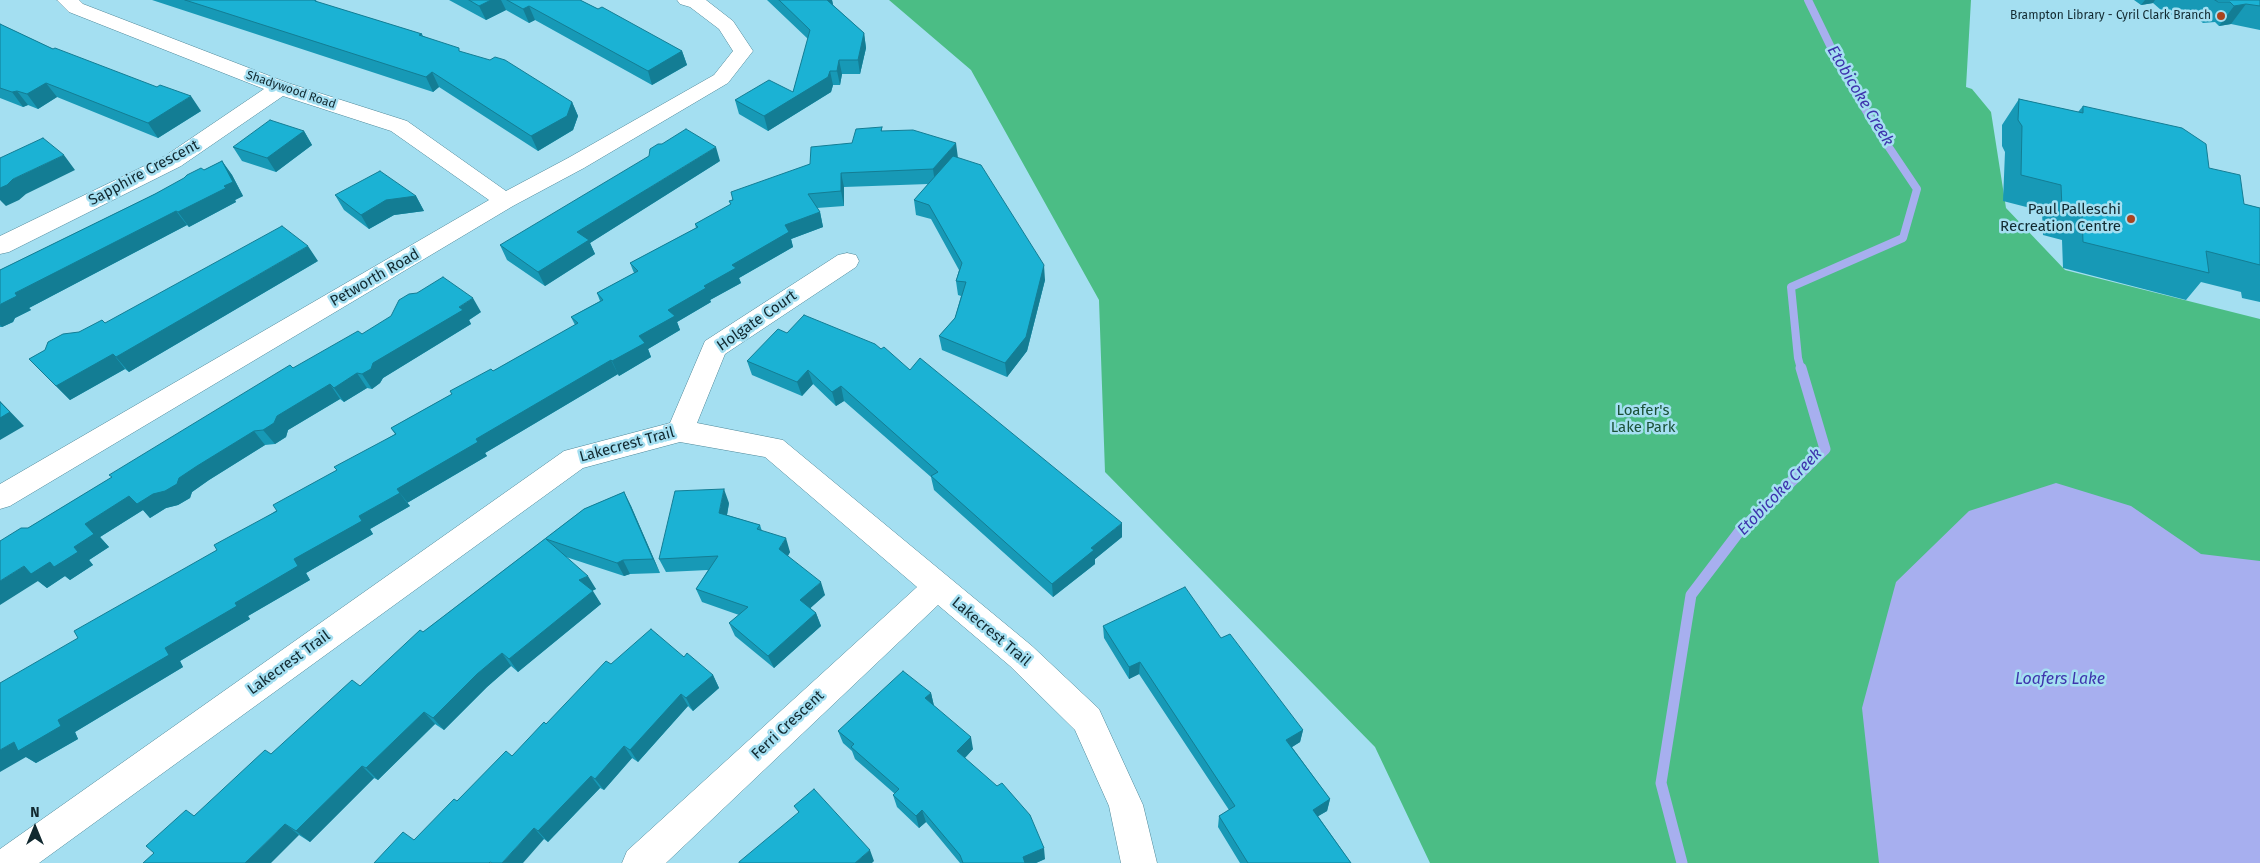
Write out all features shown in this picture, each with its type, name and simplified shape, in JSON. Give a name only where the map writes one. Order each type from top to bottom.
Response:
[{"type":"street","name":"Petworth Road","points":[[0,498],[505,201],[576,163],[721,79],[743,51],[726,25],[697,3],[687,0]]},
{"type":"street","name":"Shadywood Road","points":[[78,3],[280,88],[399,126],[505,201]]},
{"type":"street","name":"Sapphire Crescent","points":[[0,246],[173,161],[280,88]]},
{"type":"street","name":"Holgate Court","points":[[680,431],[714,348],[847,260]]},
{"type":"street","name":"Lakecrest Trail","points":[[10,863],[574,459],[680,431],[774,448],[1021,656],[1087,720],[1126,805],[1139,863]]},
{"type":"street","name":"Ferri Crescent","points":[[640,863],[937,587]]},
{"type":"green space","name":"Loafer's Lake Park","points":[[889,0],[1971,0],[1966,87],[1972,89],[1991,112],[2006,208],[2065,270],[2260,319],[2260,863],[1430,863],[1375,747],[1105,472],[1099,300],[971,70]]},
{"type":"water","name":"Loafers Lake","points":[[2056,483],[2131,506],[2201,554],[2260,561],[2260,863],[1879,863],[1862,708],[1896,582],[1969,511]]},
{"type":"building","points":[[185,0],[315,0],[422,34],[419,35],[459,48],[459,51],[490,60],[495,57],[505,60],[572,102],[567,116],[531,136],[432,72],[426,77]]},
{"type":"building","points":[[469,0],[491,0],[479,6]]},
{"type":"building","points":[[507,0],[580,0],[598,9],[602,7],[682,51],[648,71],[529,6],[523,9]]},
{"type":"building","points":[[779,0],[827,0],[864,33],[858,60],[839,60],[837,71],[830,71],[828,77],[764,116],[735,100],[769,80],[793,92],[810,30]]},
{"type":"building","points":[[2215,0],[2260,0],[2260,6],[2246,4],[2234,6],[2230,2],[2218,2]]},
{"type":"building","points":[[0,24],[53,49],[55,48],[157,87],[160,85],[191,96],[148,123],[46,83],[27,94],[0,88]]},
{"type":"building","name":"Paul Palleschi Recreation Centre","points":[[2019,99],[2083,113],[2083,106],[2182,128],[2206,144],[2209,168],[2240,175],[2244,204],[2260,208],[2260,265],[2206,251],[2209,273],[2083,242],[2082,214],[2062,209],[2061,185],[2021,175],[2022,126],[2018,120]]},
{"type":"building","points":[[270,120],[304,131],[267,158],[233,147]]},
{"type":"building","points":[[882,127],[881,131],[913,130],[956,143],[933,169],[841,173],[841,191],[808,194],[820,212],[785,225],[789,232],[732,265],[736,268],[704,286],[706,288],[668,310],[675,316],[639,336],[645,343],[611,360],[476,439],[478,442],[397,489],[400,493],[359,516],[362,521],[294,559],[298,566],[235,603],[237,606],[165,648],[169,655],[58,720],[61,726],[18,751],[14,742],[0,750],[0,683],[78,638],[74,631],[217,550],[214,545],[277,511],[273,505],[337,470],[334,467],[396,434],[391,428],[452,394],[450,391],[491,369],[493,371],[578,323],[571,317],[603,300],[597,293],[638,271],[630,263],[698,227],[695,224],[731,204],[729,201],[733,200],[731,192],[810,164],[811,147],[852,143],[856,129]]},
{"type":"building","points":[[686,129],[716,147],[577,232],[589,240],[538,272],[500,245],[649,156],[650,149]]},
{"type":"building","points":[[43,138],[64,155],[13,179],[7,185],[0,188],[0,158]]},
{"type":"building","points":[[953,156],[981,165],[1044,265],[1026,337],[1005,363],[939,336],[955,318],[966,282],[956,281],[962,263],[929,205],[914,200]]},
{"type":"building","points":[[222,161],[233,182],[224,186],[226,188],[178,212],[176,211],[15,293],[17,296],[0,306],[0,270],[155,194],[201,168],[204,170]]},
{"type":"building","points":[[380,171],[416,196],[386,200],[361,215],[335,195]]},
{"type":"building","points":[[282,226],[308,246],[116,357],[113,354],[56,386],[29,359],[45,350],[48,342],[63,334],[79,332],[102,320],[105,323]]},
{"type":"building","points":[[443,277],[473,298],[459,307],[463,310],[373,363],[371,369],[362,374],[357,373],[334,388],[330,384],[277,416],[274,423],[263,430],[254,431],[197,466],[179,478],[177,484],[165,491],[153,494],[137,504],[129,496],[85,524],[94,534],[74,547],[78,552],[54,567],[50,562],[31,574],[24,566],[0,581],[0,541],[21,528],[28,528],[112,477],[109,475],[290,365],[293,368],[358,331],[362,334],[391,316],[399,300],[409,294],[417,293]]},
{"type":"building","points":[[804,315],[875,344],[881,349],[884,347],[910,370],[920,358],[1122,523],[1091,548],[1094,550],[1052,584],[931,476],[938,472],[841,386],[832,392],[808,370],[797,382],[747,361],[778,329],[787,333]]},
{"type":"building","points":[[0,402],[10,412],[0,418]]},
{"type":"building","points":[[724,489],[719,513],[760,525],[757,529],[786,538],[779,549],[821,582],[800,600],[816,613],[768,656],[729,623],[748,607],[696,589],[718,556],[659,559],[675,491]]},
{"type":"building","points":[[624,492],[653,559],[623,560],[617,563],[546,539],[588,576],[579,580],[593,591],[509,659],[502,653],[477,674],[433,718],[424,712],[366,768],[362,766],[296,831],[285,824],[245,863],[143,863],[154,853],[146,846],[186,810],[194,816],[265,750],[271,754],[352,680],[360,686],[420,630],[423,632],[584,509]]},
{"type":"building","points":[[1185,587],[1221,638],[1230,634],[1303,730],[1286,740],[1330,799],[1313,810],[1351,863],[1248,863],[1219,816],[1235,806],[1140,662],[1129,667],[1103,626]]},
{"type":"building","points":[[651,629],[684,657],[687,653],[713,675],[686,698],[681,694],[630,750],[624,746],[595,779],[591,776],[538,831],[534,828],[502,863],[374,863],[403,832],[414,840],[454,799],[457,801],[506,751],[512,756],[544,722],[546,724],[606,661],[611,664]]},
{"type":"building","points":[[903,671],[931,693],[925,698],[971,737],[957,751],[997,786],[1002,783],[1030,815],[1044,848],[1023,857],[1025,863],[963,863],[960,855],[922,810],[916,816],[893,795],[899,789],[851,747],[854,744],[838,731]]},
{"type":"building","points":[[814,789],[870,850],[855,863],[739,863],[799,812],[794,806]]},
{"type":"waterway","name":"Etobicoke Creek","points":[[1801,369],[1798,358],[1791,287],[1903,238],[1917,189],[1878,131],[1842,70],[1808,0]]},
{"type":"waterway","name":"Etobicoke Creek","points":[[1682,863],[1661,783],[1691,595],[1739,532],[1825,449],[1801,368]]},
{"type":"place","name":"Brampton Library - Cyril Clark Branch","points":[[2221,16]]},
{"type":"place","name":"Paul Palleschi Recreation Centre","points":[[2131,219]]}]
